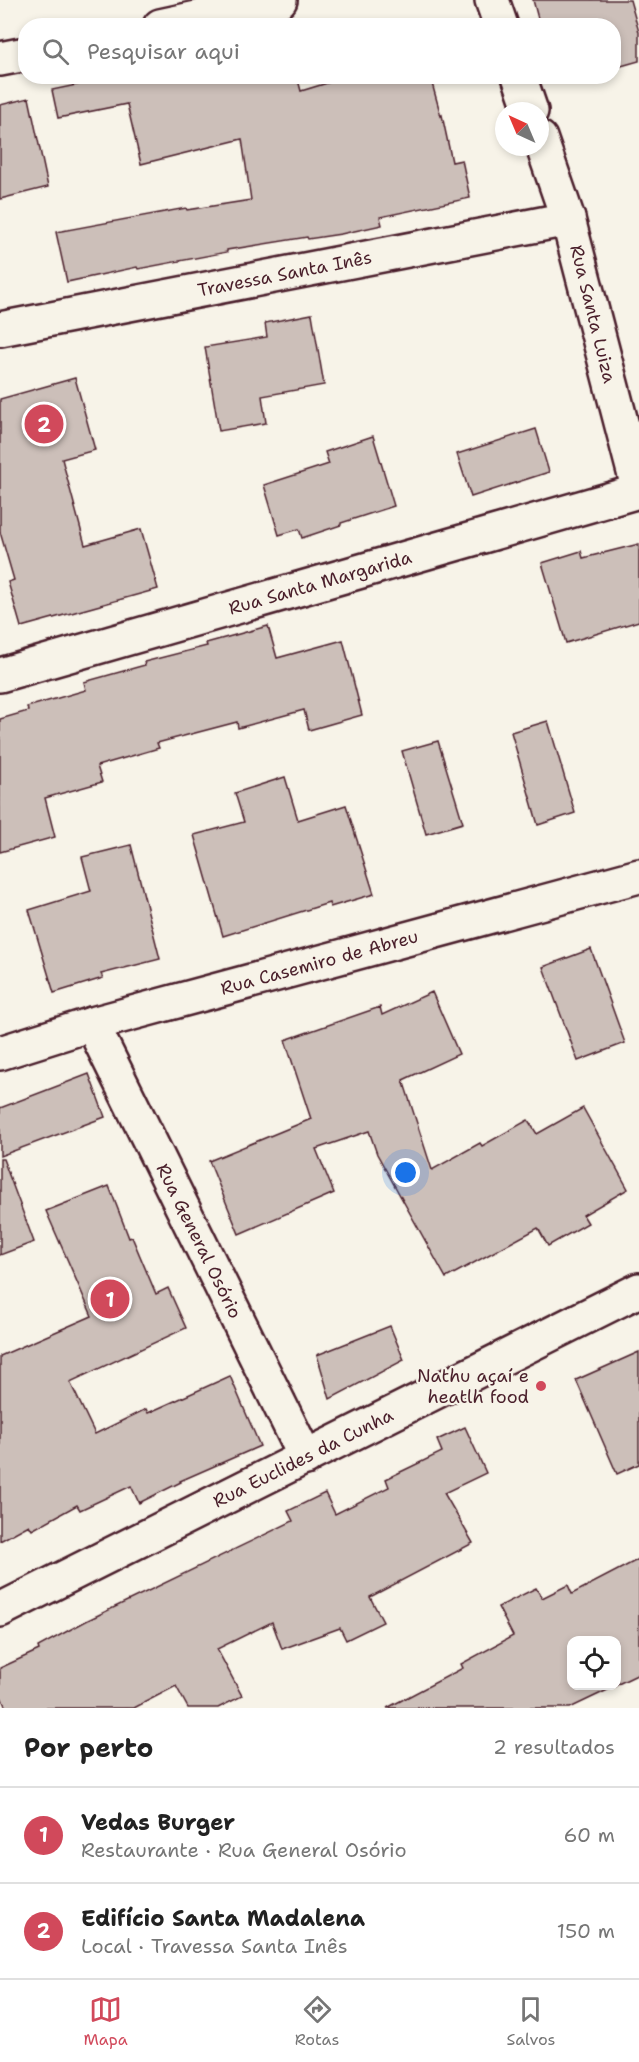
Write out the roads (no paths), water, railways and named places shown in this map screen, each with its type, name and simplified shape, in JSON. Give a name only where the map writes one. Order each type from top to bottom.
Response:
[{"type":"street","points":[[197,18],[280,0]]},
{"type":"street","points":[[492,0],[498,18]]},
{"type":"street","points":[[0,59],[18,56]]},
{"type":"street","points":[[522,84],[528,102]]},
{"type":"street","name":"Rua Santa Luiza","points":[[546,156],[568,219],[639,491]]},
{"type":"street","name":"Travessa Santa Inês","points":[[0,329],[568,219]]},
{"type":"street","name":"Rua Santa Margarida","points":[[0,675],[639,491]]},
{"type":"street","name":"Rua Casemiro de Abreu","points":[[0,1053],[92,1024],[639,876]]},
{"type":"street","name":"Rua General Osório","points":[[92,1024],[306,1458]]},
{"type":"street","name":"Rua Euclides da Cunha","points":[[0,1610],[639,1290]]},
{"type":"place","name":"Edifício Santa Madalena","points":[[44,424]]},
{"type":"place","name":"Vedas Burger","points":[[110,1299]]},
{"type":"place","name":"Nathu açaí e heatlh food","points":[[541,1386]]}]
